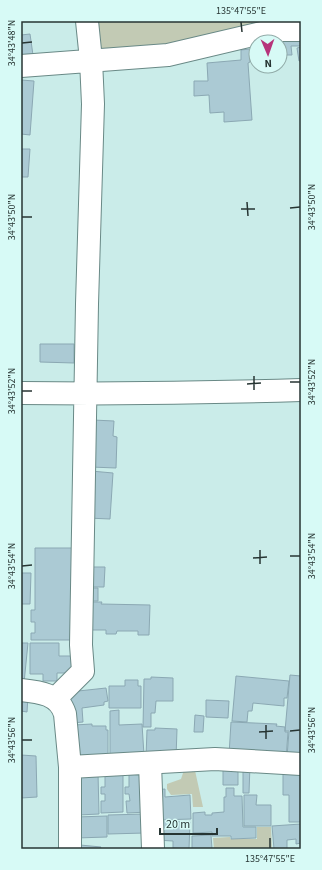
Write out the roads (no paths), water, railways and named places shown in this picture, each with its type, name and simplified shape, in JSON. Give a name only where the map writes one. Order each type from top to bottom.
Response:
[{"type":"street","points":[[56,698],[83,671],[81,645],[93,104],[91,60],[86,21]]},
{"type":"street","points":[[21,66],[168,55],[274,30],[301,30]]},
{"type":"street","points":[[21,393],[86,394],[301,390]]},
{"type":"street","points":[[21,690],[56,698],[63,706],[70,767],[70,849]]},
{"type":"street","points":[[70,767],[215,759],[301,764]]},
{"type":"street","points":[[150,763],[153,849]]}]
